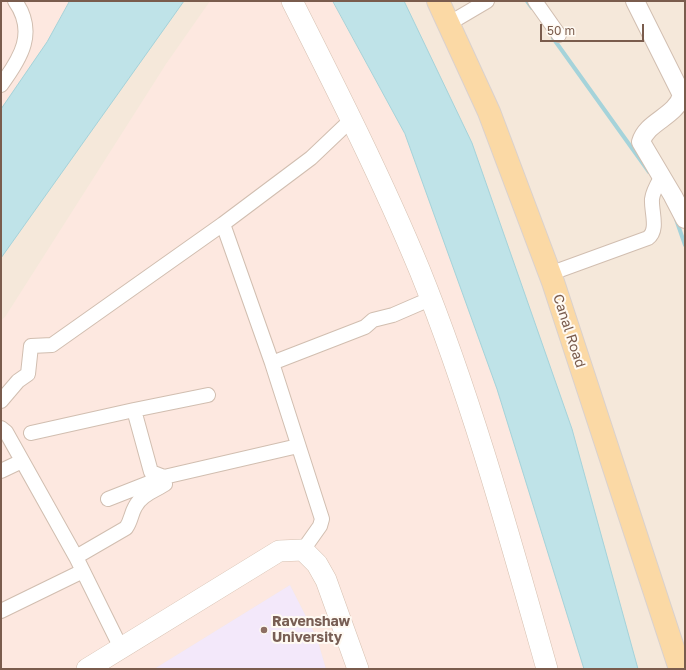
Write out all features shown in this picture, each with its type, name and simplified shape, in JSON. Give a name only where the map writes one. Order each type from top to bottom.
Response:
[{"type":"main road","points":[[292,1],[352,119],[420,271],[494,484],[547,669]]},
{"type":"main road","name":"Canal Road","points":[[438,1],[489,112],[549,274],[680,669]]},
{"type":"main road","points":[[87,669],[279,551],[303,550],[317,564],[326,580],[358,669]]},
{"type":"street","points":[[1,85],[25,45],[26,26],[23,13],[15,1]]},
{"type":"street","points":[[448,24],[486,1]]},
{"type":"street","points":[[535,1],[559,35]]},
{"type":"street","points":[[635,1],[682,95],[682,102],[643,134],[641,142],[662,176],[685,219]]},
{"type":"street","points":[[1,401],[18,381],[28,374],[31,346],[52,345],[223,224],[311,158],[352,119]]},
{"type":"street","points":[[549,274],[648,238],[652,235],[654,227],[652,205],[654,189],[662,176]]},
{"type":"street","points":[[223,224],[272,363],[322,519],[320,526],[303,550]]},
{"type":"street","points":[[272,363],[365,327],[373,320],[393,315],[430,299]]},
{"type":"street","points":[[31,433],[208,395]]},
{"type":"street","points":[[134,410],[151,472],[164,477]]},
{"type":"street","points":[[1,428],[6,432],[76,557],[121,648]]},
{"type":"street","points":[[108,499],[164,477],[298,446]]},
{"type":"street","points":[[1,471],[22,461]]},
{"type":"street","points":[[76,557],[126,528],[130,523],[135,508],[142,498],[165,484],[164,477]]},
{"type":"street","points":[[1,611],[83,572]]},
{"type":"shaded area","points":[[1,1],[685,1],[685,669],[1,669]]},
{"type":"shaded area","points":[[1,1],[70,1],[47,42],[1,109]]},
{"type":"shaded area","points":[[210,1],[333,1],[405,134],[497,389],[584,669],[326,669],[317,638],[290,585],[154,669],[1,669],[1,320],[5,317],[166,64]]},
{"type":"shaded area","name":"Ravenshaw University","points":[[290,585],[317,638],[326,669],[154,669]]},
{"type":"water","points":[[70,1],[184,1],[1,258],[1,109],[47,42]]},
{"type":"water","points":[[333,1],[404,1],[472,143],[572,429],[638,669],[584,669],[497,389],[405,134]]},
{"type":"waterway","points":[[527,1],[532,8]]},
{"type":"waterway","points":[[553,38],[649,172]]},
{"type":"waterway","points":[[676,219],[685,245]]},
{"type":"place","name":"Ravenshaw University","points":[[264,630]]}]
